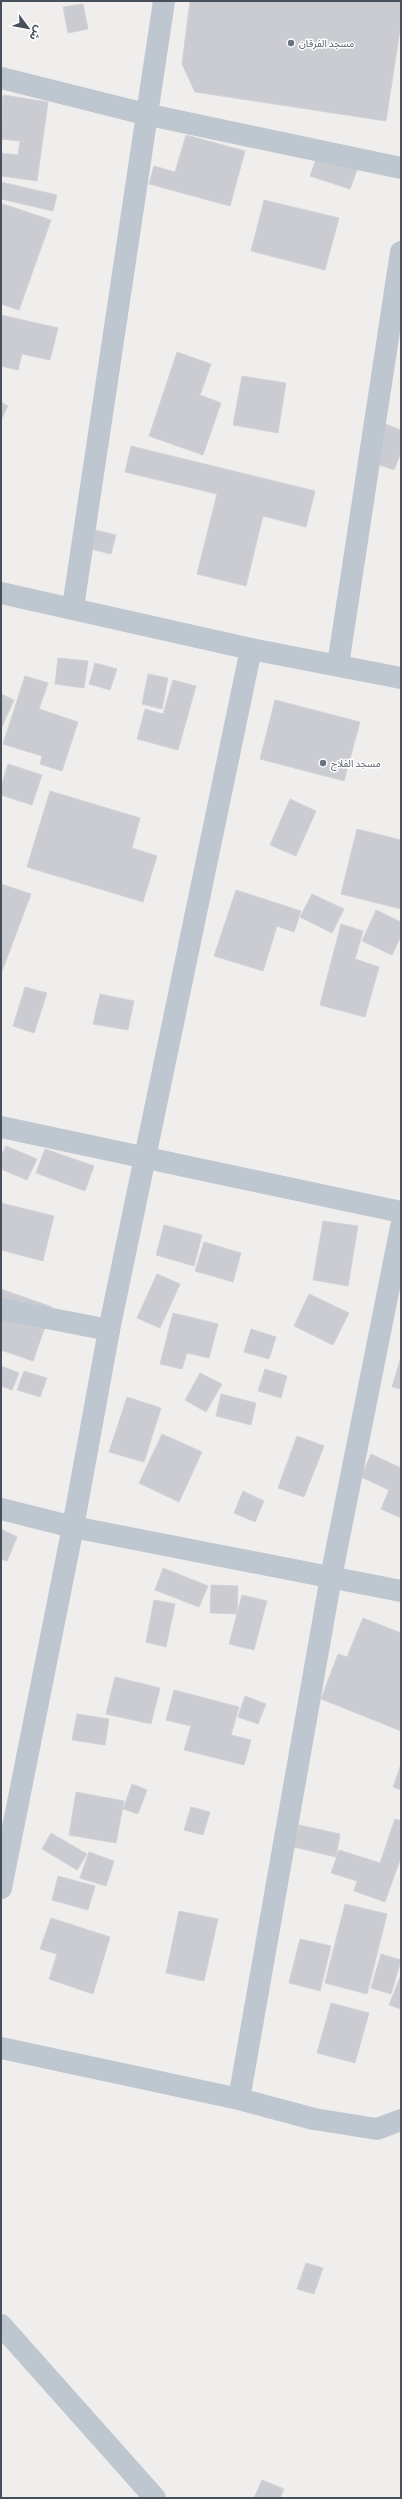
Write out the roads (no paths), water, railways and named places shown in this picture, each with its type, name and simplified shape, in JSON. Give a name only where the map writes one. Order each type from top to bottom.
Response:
[{"type":"street","points":[[73,607],[145,114],[164,1]]},
{"type":"street","points":[[1,78],[145,114],[401,168]]},
{"type":"street","points":[[338,665],[401,252]]},
{"type":"street","points":[[1,592],[73,607],[251,649],[401,678]]},
{"type":"street","points":[[1,1888],[73,1528],[109,1330],[147,1157],[251,649]]},
{"type":"street","points":[[1,1127],[401,1212]]},
{"type":"street","points":[[239,2099],[331,1577],[401,1226]]},
{"type":"street","points":[[1,1309],[109,1330]]},
{"type":"street","points":[[1,1509],[73,1528],[401,1591]]},
{"type":"street","points":[[1,2048],[239,2099],[314,2119],[377,2129],[401,2120]]},
{"type":"street","points":[[1,2325],[156,2498]]},
{"type":"place","name":"مسجد الفرقان","points":[[291,43]]},
{"type":"place","name":"مسجد الفلاح","points":[[323,763]]}]
